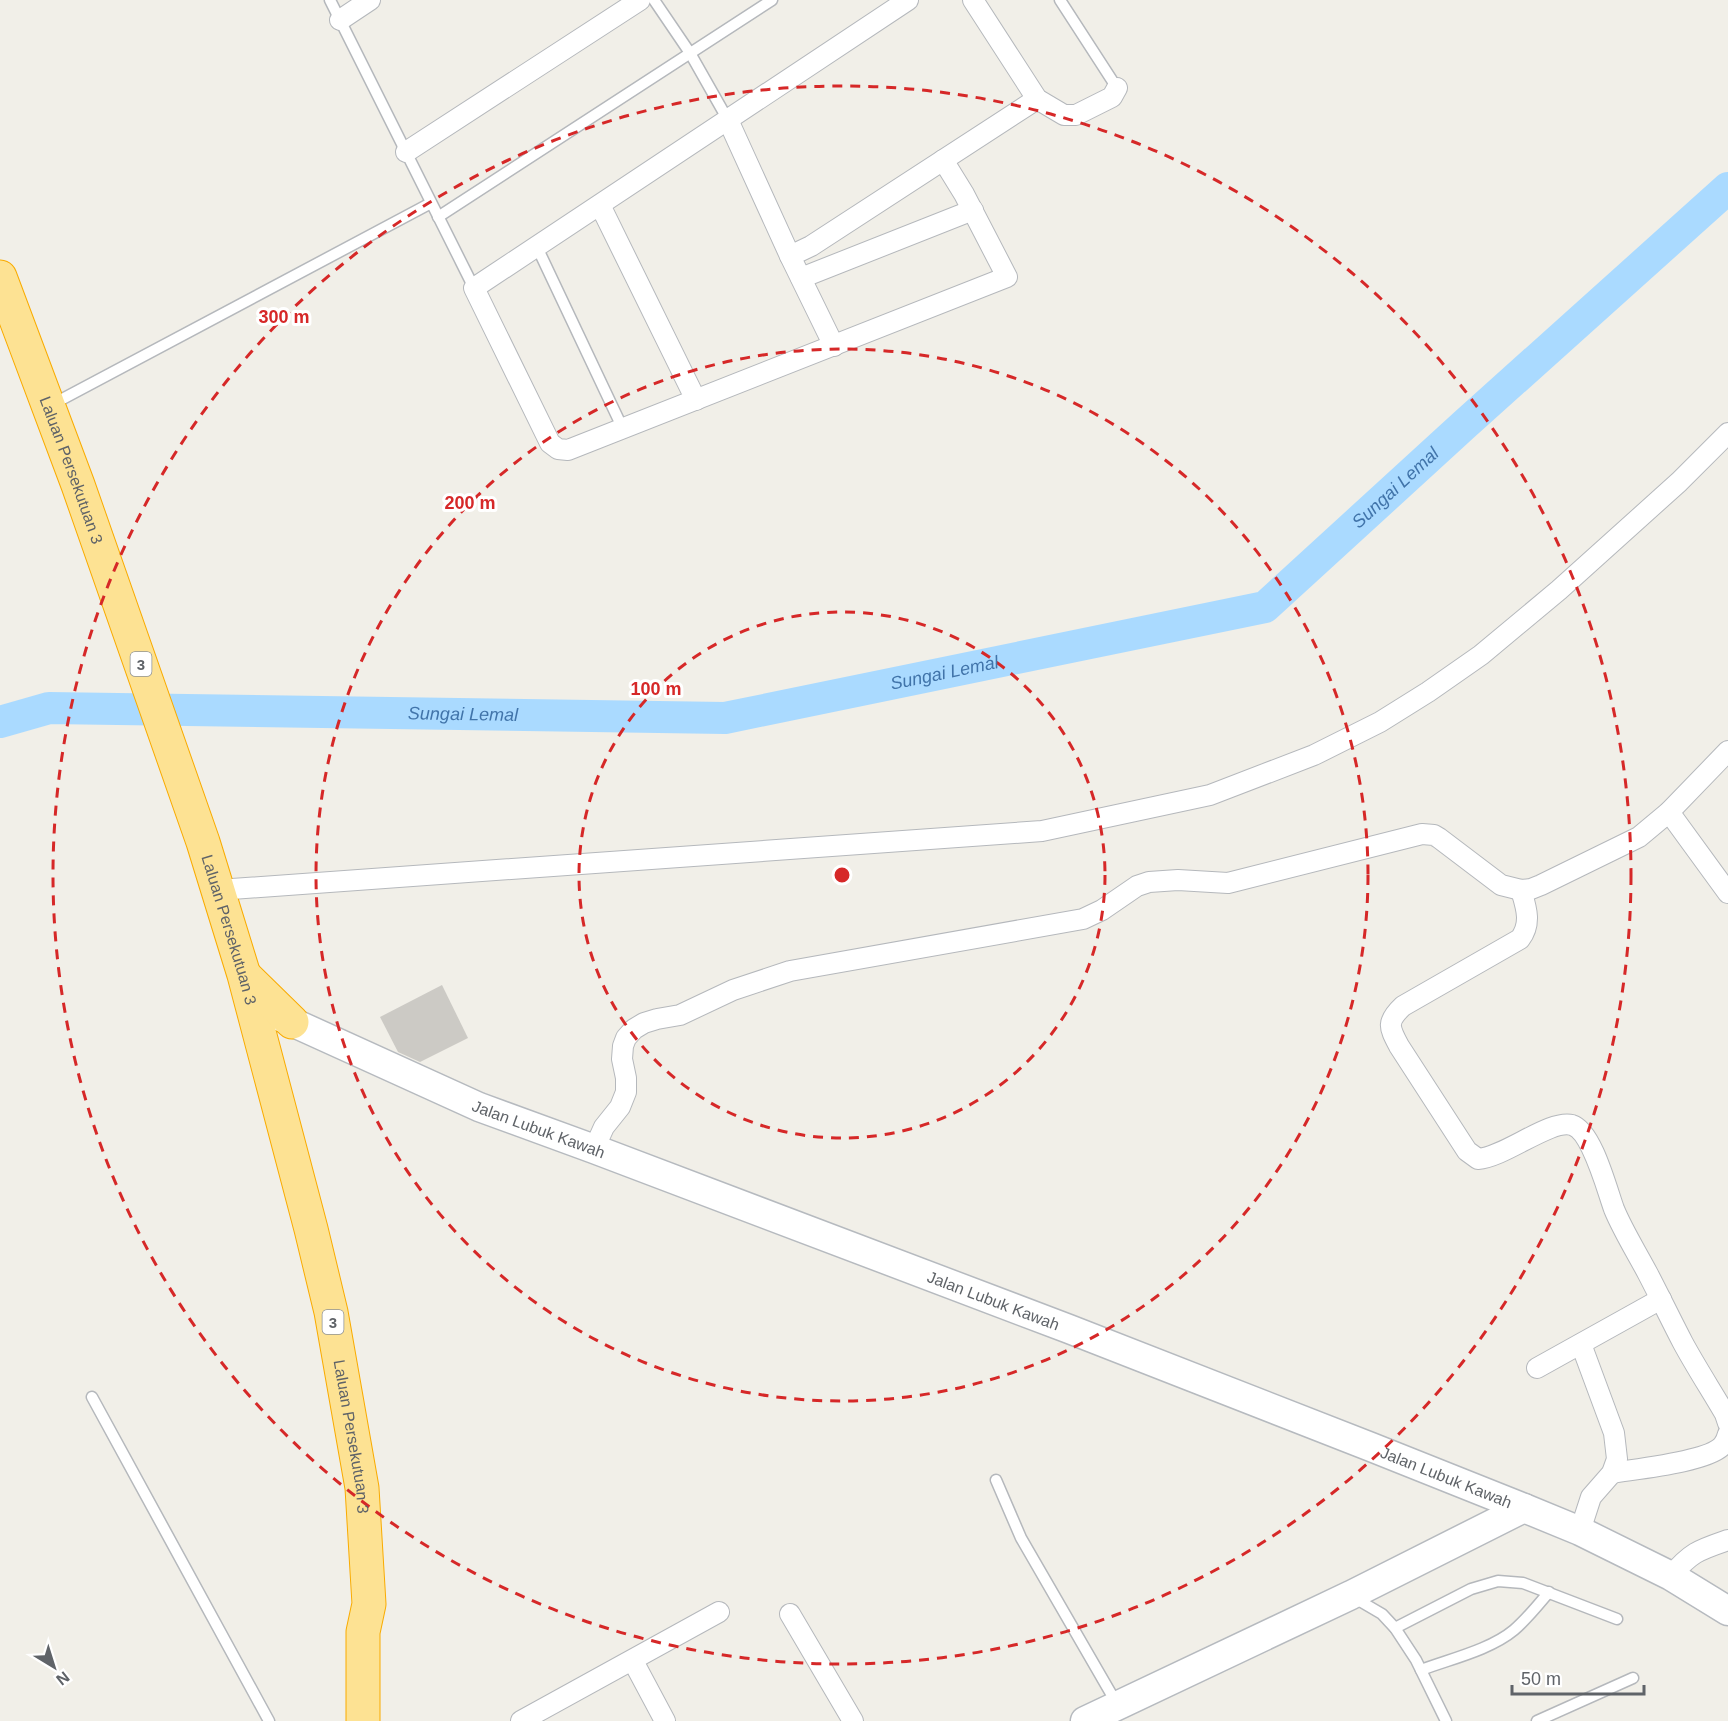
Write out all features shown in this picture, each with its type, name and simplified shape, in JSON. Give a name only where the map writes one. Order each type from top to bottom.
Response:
[{"type":"highway","name":"Laluan Persekutuan 3","points":[[0,278],[78,485],[203,842],[248,989],[331,1312],[362,1488],[369,1604],[363,1632],[363,1721]]},
{"type":"highway","points":[[248,989],[292,1022]]},
{"type":"highway","points":[[263,1046],[268,1036],[278,1027],[283,1023],[292,1022]]},
{"type":"highway","name":"Laluan Persekutuan 3","points":[[369,1604],[378,1628],[376,1721]]},
{"type":"main road","name":"Jalan Lubuk Kawah","points":[[292,1022],[479,1107],[1112,1346],[1524,1508],[1580,1531],[1671,1576],[1728,1611]]},
{"type":"main road","points":[[1085,1721],[1122,1714],[1524,1508]]},
{"type":"street","points":[[340,20],[370,0]]},
{"type":"street","points":[[406,152],[640,0]]},
{"type":"street","points":[[908,0],[474,288],[550,443],[558,449],[568,450],[1006,277],[973,210],[943,160]]},
{"type":"street","points":[[973,0],[1036,99],[1064,115],[1076,116],[1112,97],[1117,88]]},
{"type":"street","points":[[790,256],[811,246],[1036,99]]},
{"type":"street","points":[[728,120],[834,346]]},
{"type":"street","points":[[600,205],[696,400]]},
{"type":"street","points":[[801,278],[973,210]]},
{"type":"street","points":[[218,890],[1042,831],[1210,795],[1314,755],[1380,722],[1481,656],[1559,590],[1662,497],[1728,433]]},
{"type":"street","points":[[594,1149],[604,1127],[620,1107],[626,1092],[622,1059],[626,1038],[644,1023],[680,1015],[733,990],[790,970],[1083,919],[1102,910],[1137,886],[1149,882],[1178,880],[1228,883],[1422,834],[1439,838],[1501,885],[1521,890],[1531,889],[1626,844],[1652,827],[1728,751]]},
{"type":"street","points":[[1669,812],[1728,893]]},
{"type":"street","points":[[1521,890],[1528,921],[1526,932],[1520,939],[1403,1006],[1391,1020],[1390,1028],[1467,1150],[1478,1159],[1493,1157],[1564,1124],[1579,1128],[1592,1148],[1616,1213],[1683,1343],[1728,1423]]},
{"type":"street","points":[[1537,1368],[1661,1299]]},
{"type":"street","points":[[1580,1531],[1592,1497],[1612,1473],[1617,1459],[1614,1433],[1581,1344]]},
{"type":"street","points":[[1612,1473],[1657,1467],[1709,1454],[1721,1447],[1728,1434]]},
{"type":"street","points":[[1671,1576],[1693,1554],[1728,1540]]},
{"type":"street","points":[[520,1721],[719,1612]]},
{"type":"street","points":[[790,1614],[854,1721]]},
{"type":"street","points":[[633,1660],[666,1721]]},
{"type":"lane","points":[[330,0],[474,288]]},
{"type":"lane","points":[[654,0],[690,53],[728,120]]},
{"type":"lane","points":[[438,217],[772,0]]},
{"type":"lane","points":[[1060,0],[1117,88]]},
{"type":"lane","points":[[48,406],[431,203]]},
{"type":"lane","points":[[537,247],[623,429]]},
{"type":"lane","points":[[92,1397],[269,1721]]},
{"type":"lane","points":[[996,1480],[1021,1538],[1122,1714]]},
{"type":"lane","points":[[1395,1628],[1484,1584],[1498,1581],[1522,1583],[1617,1619]]},
{"type":"lane","points":[[1421,1670],[1483,1647],[1504,1636],[1519,1625],[1549,1592]]},
{"type":"lane","points":[[1351,1595],[1382,1614],[1395,1628],[1421,1670],[1446,1721]]},
{"type":"lane","points":[[1537,1721],[1633,1678]]},
{"type":"building","points":[[442,985],[468,1038],[420,1062],[398,1052],[380,1017]]},
{"type":"waterway","name":"Sungai Lemal","points":[[0,722],[49,708],[725,718],[1265,607],[1728,188]]}]
